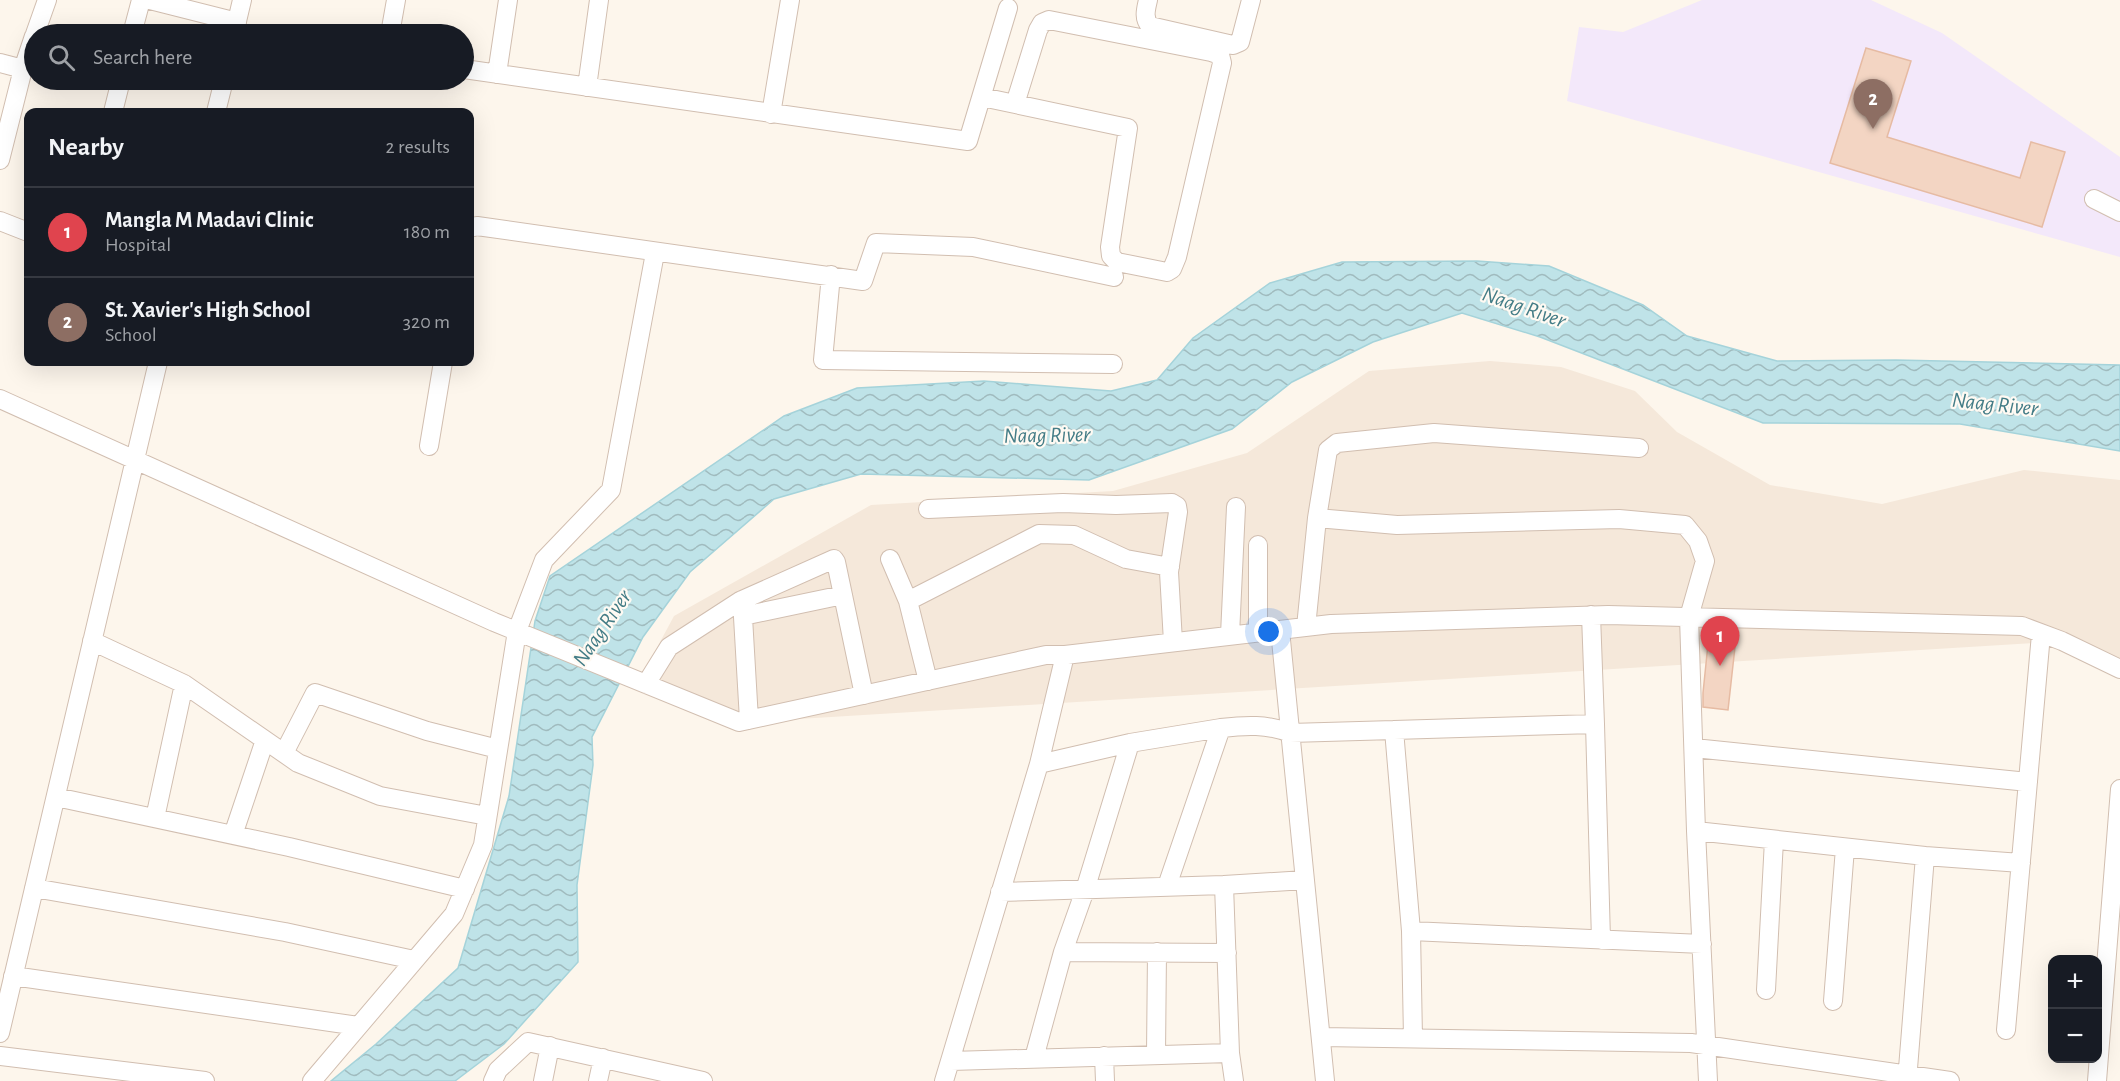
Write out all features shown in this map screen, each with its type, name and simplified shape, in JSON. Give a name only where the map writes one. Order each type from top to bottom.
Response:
[{"type":"street","points":[[39,24],[47,0]]},
{"type":"street","points":[[135,24],[141,0]]},
{"type":"street","points":[[150,0],[224,24]]},
{"type":"street","points":[[237,24],[242,0]]},
{"type":"street","points":[[392,24],[396,0]]},
{"type":"street","points":[[497,74],[508,0]]},
{"type":"street","points":[[587,87],[599,0]]},
{"type":"street","points":[[771,114],[790,0]]},
{"type":"street","points":[[1148,0],[1145,16],[1150,26],[1233,45],[1240,42],[1251,0]]},
{"type":"street","points":[[474,71],[968,141],[1008,8]]},
{"type":"street","points":[[982,97],[1128,128],[1110,247],[1111,256],[1117,262],[1167,273],[1172,269],[1177,257],[1222,63],[1220,55],[1049,20],[1042,23],[1038,30],[1015,104]]},
{"type":"street","points":[[0,63],[23,69]]},
{"type":"street","points":[[0,160],[24,66]]},
{"type":"street","points":[[113,108],[118,90]]},
{"type":"street","points":[[217,108],[222,90]]},
{"type":"street","points":[[2094,199],[2120,212]]},
{"type":"street","points":[[0,221],[24,230]]},
{"type":"street","points":[[474,227],[863,281],[876,243],[973,247],[1114,277]]},
{"type":"street","points":[[312,1081],[454,914],[465,889],[483,845],[517,632],[544,560],[611,490],[656,253]]},
{"type":"street","points":[[831,275],[823,360],[1113,364]]},
{"type":"street","points":[[0,1033],[157,366]]},
{"type":"street","points":[[429,446],[442,366]]},
{"type":"street","points":[[0,399],[517,632],[739,722],[1046,656],[1331,624],[1591,615],[2022,626],[2062,641],[2120,669]]},
{"type":"street","points":[[1306,627],[1317,518],[1328,450],[1337,443],[1434,433],[1639,448]]},
{"type":"street","points":[[928,509],[1064,503],[1116,505],[1172,503],[1177,506],[1178,512],[1170,567],[1173,642]]},
{"type":"street","points":[[1230,635],[1236,507]]},
{"type":"street","points":[[1317,518],[1397,525],[1619,519],[1685,525],[1698,541],[1705,561],[1689,617],[1708,1081]]},
{"type":"street","points":[[908,601],[1039,534],[1074,535],[1126,559],[1170,567]]},
{"type":"street","points":[[1258,545],[1258,632]]},
{"type":"street","points":[[642,683],[669,647],[834,559],[864,695]]},
{"type":"street","points":[[890,559],[908,601],[928,681]]},
{"type":"street","points":[[743,608],[843,596]]},
{"type":"street","points":[[743,608],[749,720]]},
{"type":"street","points":[[1591,615],[1601,940]]},
{"type":"street","points":[[1280,630],[1325,1081]]},
{"type":"street","points":[[2006,1030],[2041,634]]},
{"type":"street","points":[[92,641],[184,684],[298,763],[380,796],[487,816]]},
{"type":"street","points":[[944,1081],[1039,764],[1065,655]]},
{"type":"street","points":[[155,818],[184,684]]},
{"type":"street","points":[[284,753],[315,693],[427,731],[498,749]]},
{"type":"street","points":[[1039,764],[1130,743],[1252,725],[1277,728],[1290,733],[1595,724]]},
{"type":"street","points":[[1167,886],[1221,728]]},
{"type":"street","points":[[1394,730],[1411,931],[1413,1038]]},
{"type":"street","points":[[233,835],[265,740]]},
{"type":"street","points":[[1034,1058],[1063,952],[1086,890],[1130,743]]},
{"type":"street","points":[[1694,748],[2028,782]]},
{"type":"street","points":[[2097,1081],[2120,789]]},
{"type":"street","points":[[56,796],[465,889]]},
{"type":"street","points":[[1696,831],[1925,856],[2021,863]]},
{"type":"street","points":[[1766,990],[1774,840]]},
{"type":"street","points":[[1833,1001],[1845,848]]},
{"type":"street","points":[[1908,1078],[1925,856]]},
{"type":"street","points":[[1000,892],[1224,885],[1305,880]]},
{"type":"street","points":[[1224,885],[1230,1053],[1234,1081]]},
{"type":"street","points":[[34,888],[285,932],[414,960]]},
{"type":"street","points":[[1411,931],[1702,944]]},
{"type":"street","points":[[1063,952],[1227,953]]},
{"type":"street","points":[[1156,1054],[1157,952]]},
{"type":"street","points":[[13,976],[357,1026]]},
{"type":"street","points":[[1321,1036],[1679,1042],[1908,1078],[1950,1081]]},
{"type":"street","points":[[493,1081],[498,1070],[528,1042],[603,1058],[652,1075],[699,1081]]},
{"type":"street","points":[[543,1081],[549,1046]]},
{"type":"street","points":[[951,1061],[1230,1053]]},
{"type":"street","points":[[0,1056],[206,1081]]},
{"type":"street","points":[[1104,1056],[1105,1081]]},
{"type":"street","points":[[598,1081],[603,1058]]},
{"type":"shaded area","points":[[1702,0],[1871,0],[1942,33],[2120,157],[2120,257],[1567,101],[1579,27],[1623,32]]},
{"type":"shaded area","points":[[1490,361],[1561,367],[1635,391],[1677,432],[1770,485],[1882,504],[2024,470],[2120,480],[2120,670],[2050,642],[751,722],[639,681],[674,616],[871,505],[1113,491],[1247,453],[1369,371]]},
{"type":"water","name":"Naag River","points":[[1477,261],[1549,266],[1643,305],[1687,336],[1777,361],[1896,360],[2120,365],[2120,451],[1960,424],[1763,423],[1540,337],[1462,313],[1373,342],[1292,382],[1232,429],[1089,480],[861,474],[774,499],[690,572],[643,637],[592,737],[593,765],[577,885],[578,962],[504,1044],[455,1081],[331,1081],[376,1044],[458,968],[509,796],[535,621],[550,576],[784,416],[857,388],[984,381],[1111,391],[1157,380],[1193,338],[1270,283],[1342,262]]},
{"type":"building","points":[[1866,48],[1911,61],[1887,137],[2020,178],[2031,142],[2065,152],[2042,227],[1830,163]]},
{"type":"building","points":[[1708,644],[1735,647],[1728,710],[1703,707]]},
{"type":"place","name":"St. Xavier's High School","points":[[1873,129]]},
{"type":"place","name":"Mangla M Madavi Clinic","points":[[1720,666]]}]
